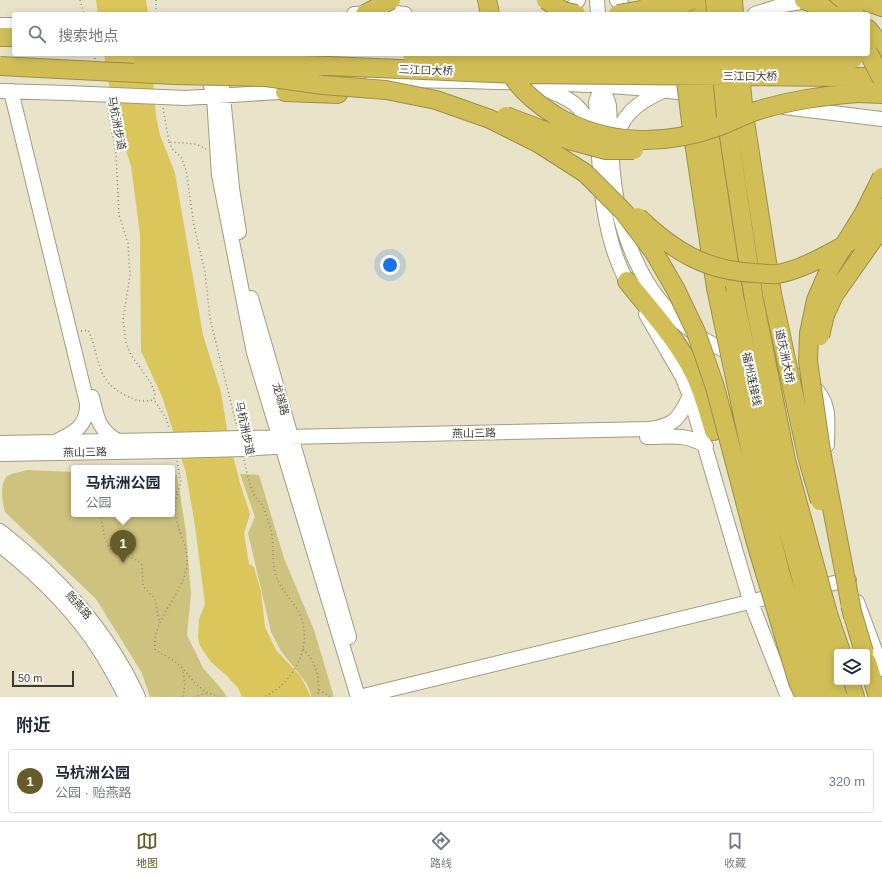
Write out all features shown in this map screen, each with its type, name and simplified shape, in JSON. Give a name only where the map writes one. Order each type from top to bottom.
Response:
[{"type":"highway","points":[[369,12],[391,0]]},
{"type":"highway","points":[[487,0],[490,12]]},
{"type":"highway","points":[[546,0],[562,10],[569,12]]},
{"type":"highway","points":[[630,12],[641,10],[665,0]]},
{"type":"highway","points":[[676,0],[678,12]]},
{"type":"highway","points":[[661,12],[692,0]]},
{"type":"highway","points":[[696,0],[697,12]]},
{"type":"highway","points":[[714,0],[716,12]]},
{"type":"highway","points":[[733,0],[734,12]]},
{"type":"highway","points":[[804,0],[824,8],[829,12]]},
{"type":"highway","points":[[840,0],[853,12]]},
{"type":"highway","points":[[862,0],[882,6]]},
{"type":"highway","points":[[873,0],[882,6]]},
{"type":"highway","points":[[870,32],[882,47]]},
{"type":"highway","points":[[0,37],[12,37]]},
{"type":"highway","points":[[0,41],[12,41]]},
{"type":"highway","name":"三江口大桥","points":[[459,56],[861,56],[882,59]]},
{"type":"highway","points":[[501,56],[511,75],[538,104],[574,127],[610,137],[649,141],[684,136],[711,120],[756,111],[882,78],[861,56]]},
{"type":"highway","points":[[683,56],[711,120],[716,288],[754,468],[780,572],[820,697]]},
{"type":"highway","name":"福州连接线","points":[[701,56],[734,296],[770,464],[812,616],[838,697]]},
{"type":"highway","name":"福州连接线","points":[[720,56],[711,120],[754,300],[786,460],[828,614],[840,649]]},
{"type":"highway","name":"道庆洲大桥","points":[[738,56],[744,115],[772,294],[807,456],[863,649]]},
{"type":"highway","name":"三江口大桥","points":[[0,62],[214,62],[855,85]]},
{"type":"highway","points":[[0,66],[266,77],[323,85],[386,90],[436,100],[490,119],[538,143],[602,168],[629,208],[659,237],[692,259],[734,272],[776,274],[814,262],[850,242],[879,214],[882,208]]},
{"type":"highway","points":[[855,85],[882,94]]},
{"type":"highway","points":[[285,92],[386,95],[454,104],[510,117],[569,140],[606,150],[648,150],[686,142],[711,120]]},
{"type":"highway","points":[[602,168],[624,212],[654,252],[676,290],[696,332],[715,387],[756,543],[801,689]]},
{"type":"highway","points":[[853,617],[821,451],[808,361],[809,333],[816,300],[830,268],[864,212],[882,175]]},
{"type":"highway","points":[[814,402],[815,359],[825,315],[834,295],[882,227]]},
{"type":"highway","points":[[627,281],[678,346],[694,372],[704,396],[710,438],[744,546],[801,689]]},
{"type":"highway","points":[[870,672],[878,697]]},
{"type":"highway","points":[[851,685],[855,697]]},
{"type":"street","points":[[566,12],[578,0]]},
{"type":"street","points":[[597,0],[598,12]]},
{"type":"street","points":[[617,0],[628,12]]},
{"type":"street","points":[[761,12],[783,5],[814,0]]},
{"type":"street","points":[[0,25],[12,25]]},
{"type":"street","points":[[204,56],[219,97]]},
{"type":"street","points":[[218,56],[219,97]]},
{"type":"street","points":[[600,56],[602,86],[596,102],[604,210],[613,251],[627,281],[682,376],[710,438],[750,600],[788,697]]},
{"type":"street","points":[[659,56],[658,74],[664,90]]},
{"type":"street","points":[[9,91],[185,98],[285,92],[405,80],[500,82],[664,90],[882,119]]},
{"type":"street","points":[[500,82],[538,87],[569,99],[583,111],[590,125],[602,168],[619,210],[629,247],[643,276],[661,304],[686,328],[719,348],[793,373],[811,383],[822,398],[827,413],[829,493],[849,580],[882,669]]},
{"type":"street","points":[[602,168],[623,120],[635,106],[664,90]]},
{"type":"street","points":[[9,91],[76,333],[97,417],[104,432],[116,440]]},
{"type":"street","points":[[9,91],[87,403],[87,414],[83,424],[70,435],[55,442]]},
{"type":"street","name":"龙瑞路","points":[[219,97],[217,154],[224,205],[254,353],[286,441]]},
{"type":"street","name":"龙瑞路","points":[[219,97],[246,277],[286,441],[362,697]]},
{"type":"street","name":"燕山三路","points":[[0,454],[286,441],[660,428],[675,421],[690,396]]},
{"type":"street","name":"燕山三路","points":[[286,441],[680,436],[695,439],[710,438]]},
{"type":"street","name":"燕山三路","points":[[0,443],[116,440],[171,446]]},
{"type":"street","name":"贻燕路","points":[[0,531],[47,571],[89,615],[115,653],[138,697]]},
{"type":"street","name":"贻燕路","points":[[0,544],[33,573],[74,615],[100,651],[126,697]]},
{"type":"street","points":[[362,697],[750,600],[849,580]]},
{"type":"path","points":[[80,0],[83,12]]},
{"type":"path","points":[[156,0],[156,12]]},
{"type":"path","points":[[95,56],[96,61]]},
{"type":"path","name":"马杭洲步道","points":[[106,104],[116,154],[119,215],[128,243],[130,275],[123,320],[126,343],[131,354],[151,383],[155,394],[154,400],[166,418],[171,446],[181,482],[175,501]]},
{"type":"path","name":"马杭洲步道","points":[[162,108],[173,150],[181,157],[186,170],[194,226],[205,272],[210,319],[242,444],[248,479],[256,498],[263,506],[271,531],[275,571],[281,588],[296,608],[303,622],[305,635],[303,649],[298,663],[289,679],[274,692],[264,697]]},
{"type":"path","points":[[170,142],[196,144],[217,154]]},
{"type":"path","points":[[76,333],[88,330],[106,382],[119,392],[139,402],[154,400]]},
{"type":"path","name":"马杭洲步道","points":[[175,514],[176,525],[186,554],[187,564],[184,579],[159,623],[154,639],[155,650],[172,659],[193,683],[208,694],[221,697]]},
{"type":"path","points":[[102,517],[105,537],[111,552],[118,555],[132,557],[142,565],[143,586],[156,599],[156,614],[159,623]]},
{"type":"path","points":[[303,649],[316,667],[319,690],[318,697]]},
{"type":"path","points":[[183,670],[185,684],[183,697]]},
{"type":"path","points":[[319,690],[331,697]]},
{"type":"path","points":[[194,697],[208,694]]},
{"type":"shaded area","points":[[96,0],[146,0],[148,12],[98,12]]},
{"type":"shaded area","points":[[104,56],[151,56],[156,116],[160,135],[175,173],[203,335],[221,392],[228,436],[240,483],[250,514],[244,533],[249,564],[254,567],[261,592],[265,627],[276,650],[301,677],[311,697],[242,697],[238,688],[211,662],[200,646],[198,638],[199,619],[205,604],[195,526],[186,473],[163,399],[141,351],[140,234],[131,166],[113,109]]},
{"type":"shaded area","points":[[27,470],[71,472],[71,517],[175,517],[175,475],[177,475],[186,532],[191,594],[187,635],[203,668],[227,697],[150,697],[142,673],[96,599],[5,512],[2,494],[3,484],[6,477],[11,474]]},
{"type":"shaded area","points":[[240,474],[259,475],[284,558],[314,630],[334,697],[312,697],[307,684],[281,651],[271,632],[248,533],[255,517]]},
{"type":"place","name":"马杭洲公园","points":[[123,563]]}]
